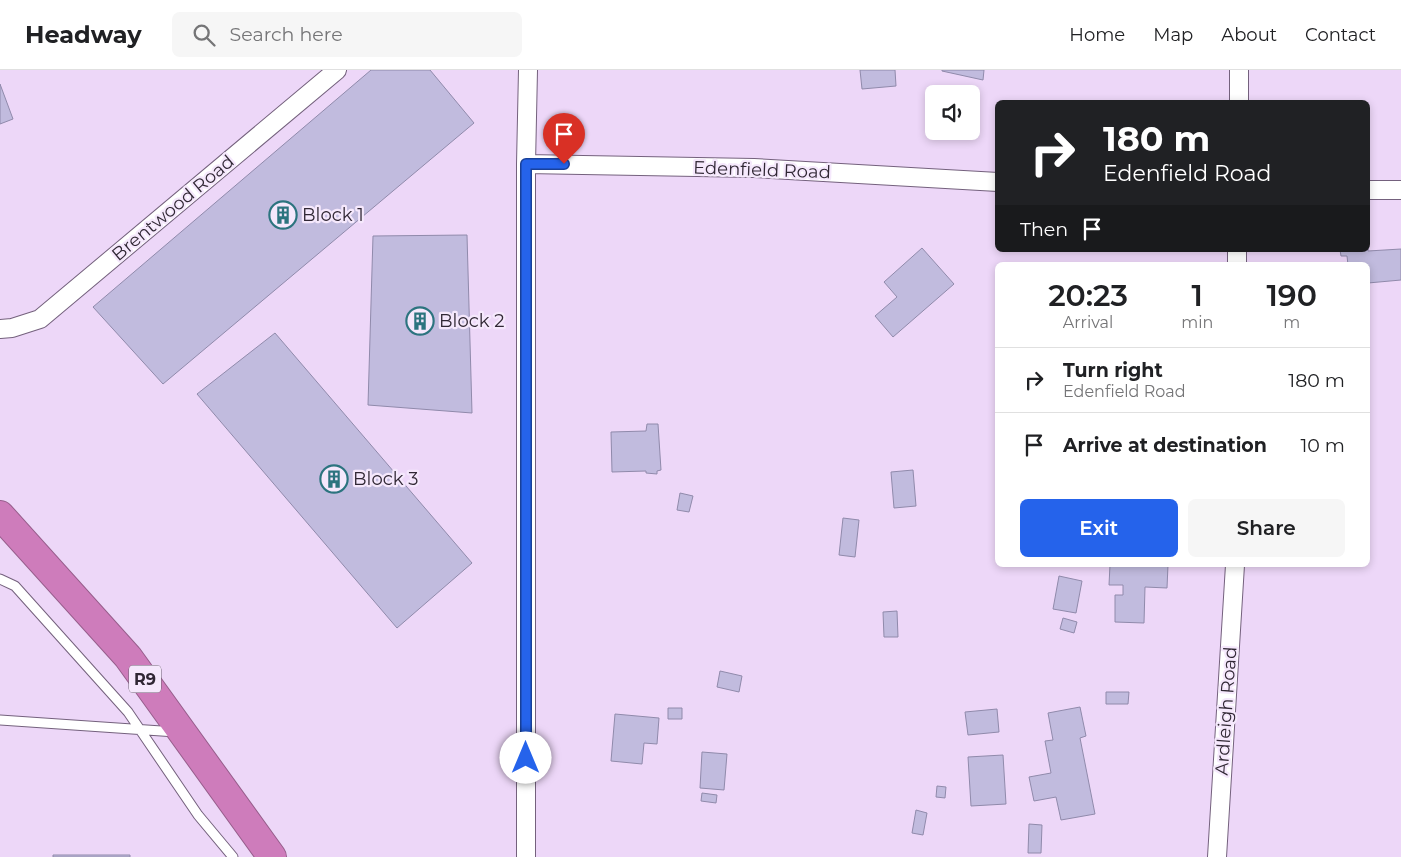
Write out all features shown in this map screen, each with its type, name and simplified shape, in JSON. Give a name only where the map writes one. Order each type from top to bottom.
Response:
[{"type":"highway","name":"R9","points":[[0,515],[128,657],[272,857]]},
{"type":"street","name":"Brentwood Road","points":[[0,329],[12,328],[40,319],[337,70]]},
{"type":"street","points":[[526,857],[526,164],[528,70]]},
{"type":"street","points":[[1239,100],[1240,70]]},
{"type":"street","name":"Edenfield Road","points":[[526,164],[754,168],[995,182]]},
{"type":"street","points":[[1370,190],[1401,190]]},
{"type":"street","name":"Ardleigh Road","points":[[1217,857],[1235,567]]},
{"type":"lane","points":[[0,579],[15,586],[128,712],[198,815],[233,857]]},
{"type":"lane","points":[[0,720],[184,733]]},
{"type":"building","name":"Block 1","points":[[371,70],[430,70],[474,123],[163,384],[93,307]]},
{"type":"building","points":[[860,70],[895,70],[896,86],[862,89]]},
{"type":"building","points":[[984,70],[983,80],[942,71]]},
{"type":"building","points":[[0,84],[13,119],[0,124]]},
{"type":"building","name":"Block 2","points":[[467,235],[472,413],[368,405],[373,236]]},
{"type":"building","points":[[922,248],[954,284],[893,337],[875,316],[897,297],[884,282]]},
{"type":"building","points":[[1401,249],[1401,280],[1370,283],[1370,262],[1348,262],[1347,256],[1341,256],[1340,252]]},
{"type":"building","name":"Block 3","points":[[275,333],[472,563],[397,628],[197,394]]},
{"type":"building","points":[[647,424],[658,424],[661,470],[657,471],[657,474],[646,473],[646,471],[612,472],[611,432],[646,431]]},
{"type":"building","points":[[913,470],[916,506],[894,508],[891,472]]},
{"type":"building","points":[[680,493],[693,496],[689,512],[677,510]]},
{"type":"building","points":[[843,518],[859,520],[855,557],[839,555]]},
{"type":"building","points":[[1110,567],[1168,567],[1167,588],[1145,587],[1144,623],[1115,622],[1115,595],[1123,595],[1123,585],[1109,585]]},
{"type":"building","points":[[1059,576],[1082,581],[1076,613],[1053,609]]},
{"type":"building","points":[[897,611],[898,637],[884,637],[883,612]]},
{"type":"building","points":[[1063,618],[1077,622],[1074,633],[1060,629]]},
{"type":"building","points":[[720,671],[742,676],[739,692],[717,687]]},
{"type":"building","points":[[1106,692],[1129,692],[1128,704],[1106,704]]},
{"type":"building","points":[[1080,707],[1086,736],[1080,738],[1095,814],[1061,820],[1056,797],[1034,801],[1029,777],[1051,773],[1045,741],[1053,740],[1048,713]]},
{"type":"building","points":[[668,708],[682,708],[682,719],[668,719]]},
{"type":"building","points":[[997,709],[999,732],[968,735],[965,712]]},
{"type":"building","points":[[615,714],[659,718],[657,744],[644,743],[642,764],[611,761]]},
{"type":"building","points":[[702,752],[727,754],[724,790],[700,788]]},
{"type":"building","points":[[1003,755],[1006,804],[971,806],[968,757]]},
{"type":"building","points":[[937,786],[946,787],[945,798],[936,797]]},
{"type":"building","points":[[702,793],[717,795],[716,803],[701,801]]},
{"type":"building","points":[[916,810],[927,813],[923,835],[912,833]]},
{"type":"building","points":[[1029,824],[1042,825],[1041,853],[1028,853]]},
{"type":"building","points":[[53,855],[130,855],[130,857],[53,857]]},
{"type":"place","name":"Block 1","points":[[283,215]]},
{"type":"place","name":"Block 2","points":[[420,321]]},
{"type":"place","name":"Block 3","points":[[334,479]]},
{"type":"route","points":[[526,758],[526,164],[564,164]]}]
